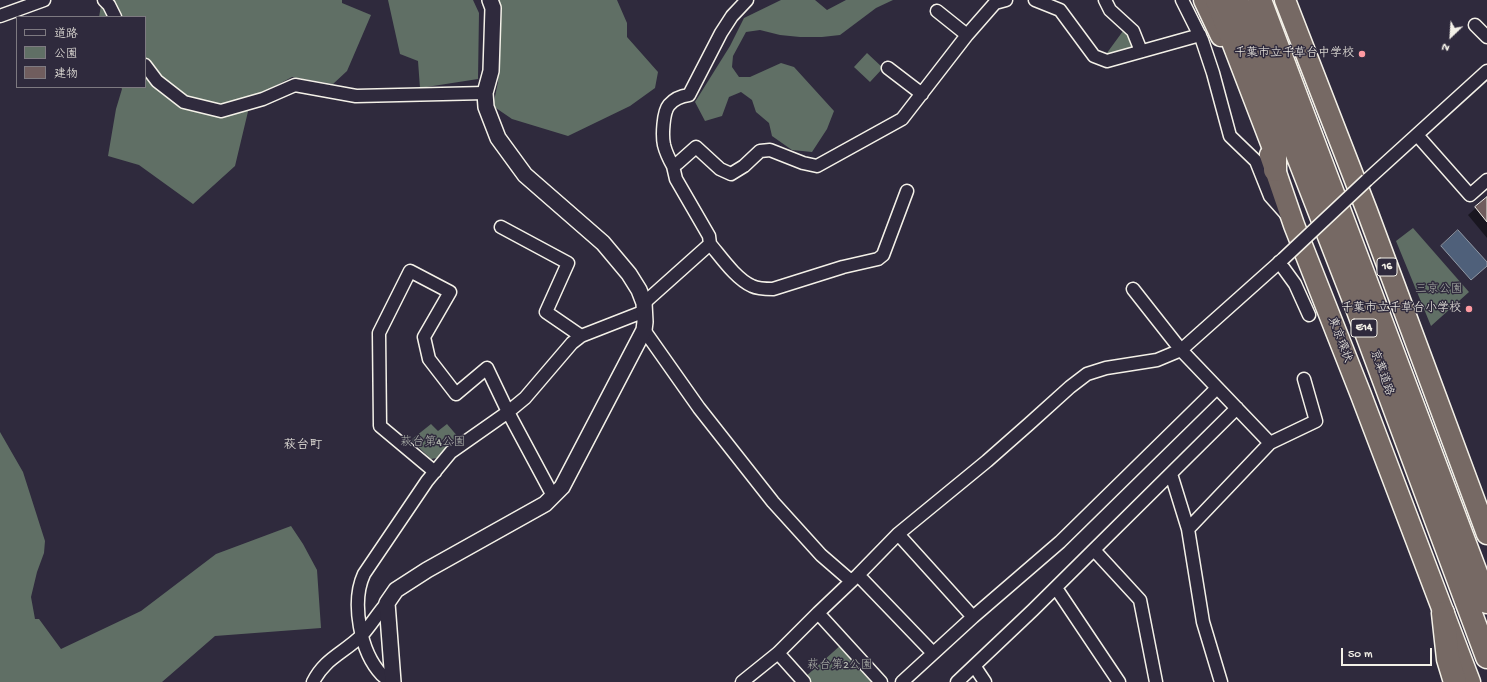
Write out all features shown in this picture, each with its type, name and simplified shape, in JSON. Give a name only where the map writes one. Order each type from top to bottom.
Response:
[{"type":"highway","name":"東京環状","points":[[1204,0],[1258,120],[1294,225],[1358,387],[1470,682]]},
{"type":"highway","points":[[1218,0],[1275,151],[1275,170]]},
{"type":"highway","name":"京葉道路","points":[[1237,0],[1357,308],[1487,657]]},
{"type":"highway","name":"京葉道路","points":[[1260,0],[1487,602]]},
{"type":"highway","name":"16","points":[[1285,0],[1367,211],[1487,534]]},
{"type":"highway","points":[[1443,613],[1448,659],[1454,682]]},
{"type":"street","points":[[0,16],[44,0]]},
{"type":"street","points":[[104,0],[109,5],[114,16]]},
{"type":"street","points":[[313,682],[326,663],[363,634],[396,590],[414,578],[545,504],[562,487],[644,330],[644,307],[639,290],[629,274],[603,243],[525,175],[498,138],[486,107],[485,93],[491,70],[493,8],[490,0]]},
{"type":"street","points":[[747,0],[732,16],[721,33],[689,95],[679,97],[670,103],[665,111],[663,143],[673,166],[676,179],[709,236],[710,244],[745,281],[752,286],[763,289],[773,289],[843,267],[878,259],[883,255],[907,191]]},
{"type":"street","points":[[673,166],[696,147],[720,169],[731,174],[744,166],[760,151],[770,150],[803,164],[818,166],[902,119],[967,34],[995,3],[1005,0]]},
{"type":"street","points":[[1105,0],[1110,10],[1133,31],[1141,51]]},
{"type":"street","points":[[1182,0],[1200,35],[1213,74],[1230,136],[1256,162],[1270,196],[1294,225]]},
{"type":"street","points":[[1040,1],[1060,10],[1094,56],[1107,61],[1200,35]]},
{"type":"street","points":[[937,11],[967,34]]},
{"type":"street","points":[[1475,25],[1487,37]]},
{"type":"street","points":[[146,65],[157,81],[184,102],[221,111],[263,99],[295,85],[356,96],[485,93]]},
{"type":"street","points":[[888,68],[922,94]]},
{"type":"street","points":[[742,682],[778,653],[898,534],[1087,374],[1106,368],[1157,360],[1181,350],[1281,261],[1367,180],[1487,71]]},
{"type":"street","points":[[1416,135],[1470,195],[1487,180]]},
{"type":"street","points":[[501,226],[568,263],[546,312],[581,336]]},
{"type":"street","points":[[392,682],[383,676],[375,665],[366,645],[358,616],[358,596],[360,584],[364,574],[380,549],[427,481],[451,452],[508,412],[525,398],[572,343],[581,336],[644,307],[710,244]]},
{"type":"street","points":[[1281,261],[1295,284],[1309,315]]},
{"type":"street","points":[[434,472],[380,426],[379,333],[410,272],[450,292],[424,337],[429,359],[456,394],[487,368],[508,412],[553,496]]},
{"type":"street","points":[[1133,289],[1181,350],[1270,443]]},
{"type":"street","points":[[644,330],[699,408],[773,502],[821,555],[855,578],[933,653]]},
{"type":"street","points":[[1188,529],[1270,443],[1316,421],[1304,379]]},
{"type":"street","points":[[902,682],[973,617],[1060,542],[1217,388]]},
{"type":"street","points":[[957,682],[1056,588],[1237,408]]},
{"type":"street","points":[[1171,474],[1188,529],[1203,622],[1221,682]]},
{"type":"street","points":[[898,534],[973,617]]},
{"type":"street","points":[[1094,550],[1140,600],[1156,682]]},
{"type":"street","points":[[1056,588],[1120,682]]},
{"type":"street","points":[[386,603],[392,682]]},
{"type":"street","points":[[818,613],[881,682]]},
{"type":"street","points":[[778,653],[804,682]]},
{"type":"street","points":[[975,666],[986,682]]},
{"type":"green space","points":[[102,0],[342,0],[342,3],[371,15],[347,71],[333,84],[292,77],[251,99],[235,166],[193,204],[139,165],[108,156],[116,109],[122,88],[146,88],[146,16],[99,16]]},
{"type":"green space","points":[[388,0],[473,0],[479,13],[478,79],[420,88],[418,61],[400,54]]},
{"type":"green space","points":[[491,0],[617,0],[627,23],[627,37],[658,72],[655,88],[630,106],[568,136],[512,119],[493,106],[498,82],[500,27]]},
{"type":"green space","points":[[781,0],[815,0],[827,10],[846,0],[893,0],[876,8],[840,35],[800,37],[780,35],[760,30],[746,32],[733,56],[732,67],[739,77],[750,77],[781,63],[794,67],[834,111],[827,129],[812,152],[792,150],[772,136],[769,123],[756,112],[752,100],[741,92],[729,97],[722,116],[705,121],[695,102],[730,46],[744,18]]},
{"type":"green space","points":[[1123,31],[1132,39],[1136,49],[1104,57]]},
{"type":"green space","points":[[867,53],[883,68],[870,82],[854,67]]},
{"type":"green space","name":"三京公園","points":[[1413,228],[1469,292],[1431,326],[1396,241]]},
{"type":"green space","name":"萩台第4公園","points":[[431,424],[438,431],[447,424],[459,438],[437,458],[431,459],[411,440]]},
{"type":"green space","points":[[0,432],[23,472],[45,541],[44,553],[37,572],[31,597],[35,619],[39,619],[61,649],[141,611],[216,554],[291,526],[317,570],[321,628],[215,636],[162,682],[0,682]]},
{"type":"green space","name":"萩台第2公園","points":[[842,644],[877,682],[809,682],[804,678]]},
{"type":"water","points":[[1458,230],[1487,262],[1487,266],[1471,280],[1441,246]]},
{"type":"building","points":[[1487,197],[1487,222],[1475,207]]},
{"type":"place","name":"千葉市立千草台中学校","points":[[1362,54]]},
{"type":"place","name":"千葉市立千草台小学校","points":[[1469,309]]},
{"type":"district","name":"萩台町","points":[[303,446]]}]
